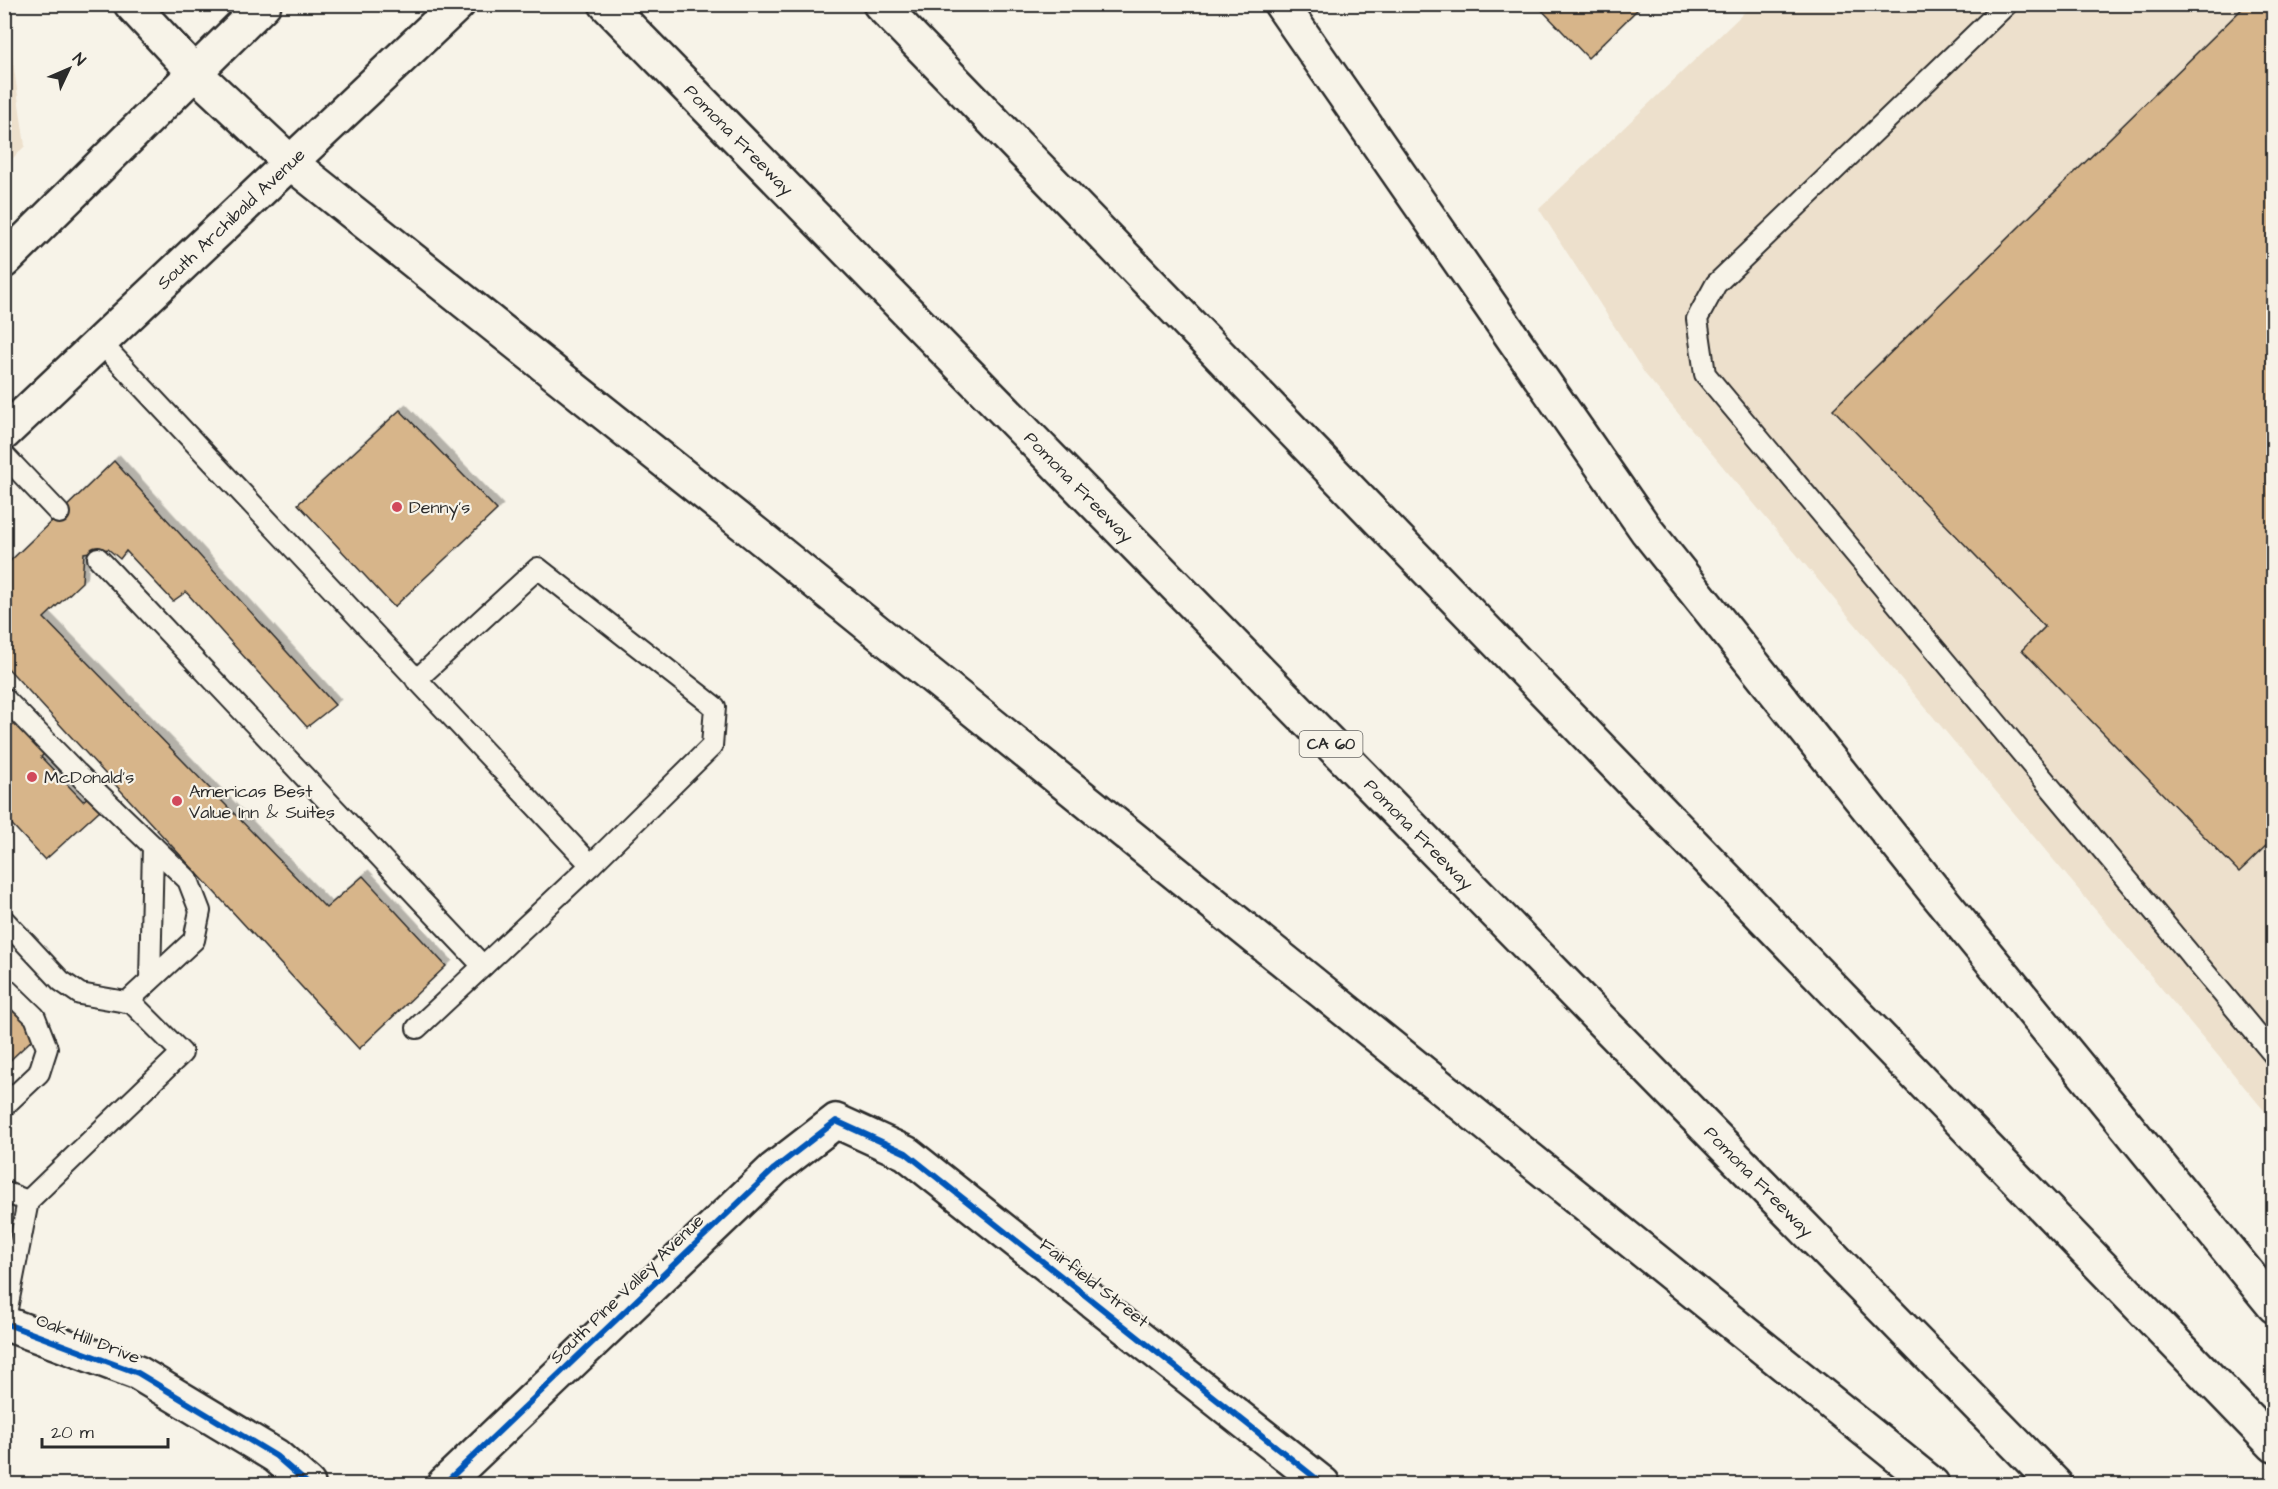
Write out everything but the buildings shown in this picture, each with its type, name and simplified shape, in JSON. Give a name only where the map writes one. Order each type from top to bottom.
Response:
[{"type":"main road","points":[[131,4],[194,72],[291,163],[765,542],[1932,1485]]},
{"type":"main road","points":[[4,261],[264,4]]},
{"type":"main road","name":"South Archibald Avenue","points":[[4,434],[458,4]]},
{"type":"main road","name":"Pomona Freeway","points":[[606,4],[2055,1485]]},
{"type":"main road","points":[[880,4],[2274,1445]]},
{"type":"main road","points":[[1281,4],[1647,531],[1940,897],[2274,1306]]},
{"type":"main road","name":"South Pine Valley Avenue","points":[[444,1485],[774,1169],[836,1121]]},
{"type":"main road","name":"Fairfield Street","points":[[836,1121],[906,1153],[1323,1485]]},
{"type":"main road","name":"Oak Hill Drive","points":[[5,1323],[138,1373],[276,1456],[309,1485]]},
{"type":"lane","points":[[2007,4],[1716,284],[1697,319],[1705,374],[2274,1055]]},
{"type":"lane","points":[[101,343],[591,865]]},
{"type":"lane","points":[[4,455],[59,513]]},
{"type":"lane","points":[[98,558],[483,966]]},
{"type":"lane","points":[[417,680],[538,568],[715,707],[712,746],[591,865],[417,1028]]},
{"type":"lane","points":[[4,698],[77,773],[188,880],[200,911],[194,940],[127,1002]]},
{"type":"lane","points":[[150,980],[153,846]]},
{"type":"lane","points":[[4,920],[61,981],[80,994],[132,1003],[182,1053],[28,1201],[5,1323]]},
{"type":"lane","points":[[4,987],[35,1017],[47,1048],[39,1073],[4,1106]]},
{"type":"lane","points":[[4,1192],[28,1201]]},
{"type":"shaded area","points":[[5,5],[25,146],[5,166]]},
{"type":"shaded area","points":[[1752,5],[2273,5],[2273,1121],[1645,374],[1539,209]]},
{"type":"cycle path","points":[[444,1484],[774,1169],[836,1121],[906,1153],[1323,1484]]},
{"type":"cycle path","points":[[4,1323],[138,1373],[276,1456],[308,1484]]},
{"type":"place","name":"Denny's","points":[[397,507]]},
{"type":"place","name":"McDonald's","points":[[32,777]]},
{"type":"place","name":"Americas Best Value Inn & Suites","points":[[177,801]]}]
